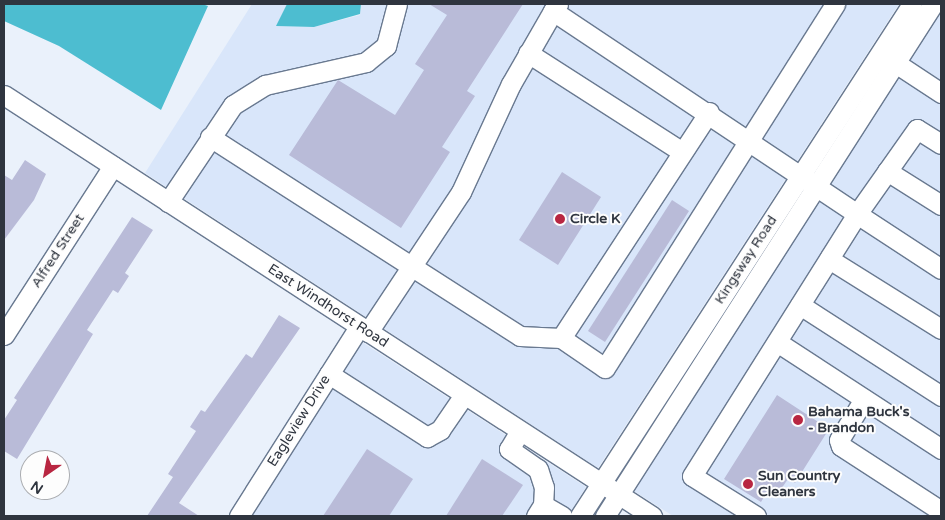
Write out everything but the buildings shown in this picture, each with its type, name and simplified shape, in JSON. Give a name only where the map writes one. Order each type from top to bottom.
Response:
[{"type":"street","points":[[168,202],[233,105],[265,84],[366,62],[386,46],[397,4]]},
{"type":"street","points":[[210,137],[520,336],[561,338],[605,368],[835,4]]},
{"type":"street","name":"Kingsway Road","points":[[580,516],[912,4]]},
{"type":"street","name":"Kingsway Road","points":[[605,516],[819,186],[933,4]]},
{"type":"street","points":[[556,7],[708,112],[802,174],[857,214],[941,269]]},
{"type":"street","name":"Eagleview Drive","points":[[239,516],[329,374],[411,267],[461,192],[528,53],[556,7]]},
{"type":"street","points":[[528,53],[682,152]]},
{"type":"street","points":[[896,64],[941,93]]},
{"type":"street","name":"East Windhorst Road","points":[[4,95],[652,516]]},
{"type":"street","points":[[561,338],[708,112]]},
{"type":"street","points":[[756,516],[692,476],[857,214],[917,129],[941,144]]},
{"type":"street","name":"Alfred Street","points":[[4,335],[113,166]]},
{"type":"street","points":[[887,171],[941,205]]},
{"type":"street","points":[[829,260],[941,330]]},
{"type":"street","points":[[800,305],[941,396]]},
{"type":"street","points":[[777,342],[941,449]]},
{"type":"street","points":[[329,374],[427,437],[440,430],[464,395]]},
{"type":"street","points":[[864,399],[839,440],[841,446],[941,511]]},
{"type":"street","points":[[520,431],[509,449],[538,469],[544,487],[539,510],[562,516]]},
{"type":"shaded area","points":[[252,4],[287,4],[277,26],[314,27],[360,15],[361,4],[899,4],[598,468],[145,173]]},
{"type":"shaded area","points":[[941,9],[941,516],[673,516],[634,491]]},
{"type":"shaded area","points":[[362,342],[586,487],[568,516],[251,516]]},
{"type":"water","points":[[4,4],[202,4],[208,6],[161,110],[59,46],[4,21]]},
{"type":"water","points":[[287,4],[361,4],[360,14],[314,27],[276,26]]},
{"type":"place","name":"Circle K","points":[[560,219]]},
{"type":"place","name":"Bahama Buck's - Brandon","points":[[798,420]]},
{"type":"place","name":"Sun Country Cleaners","points":[[748,484]]}]
